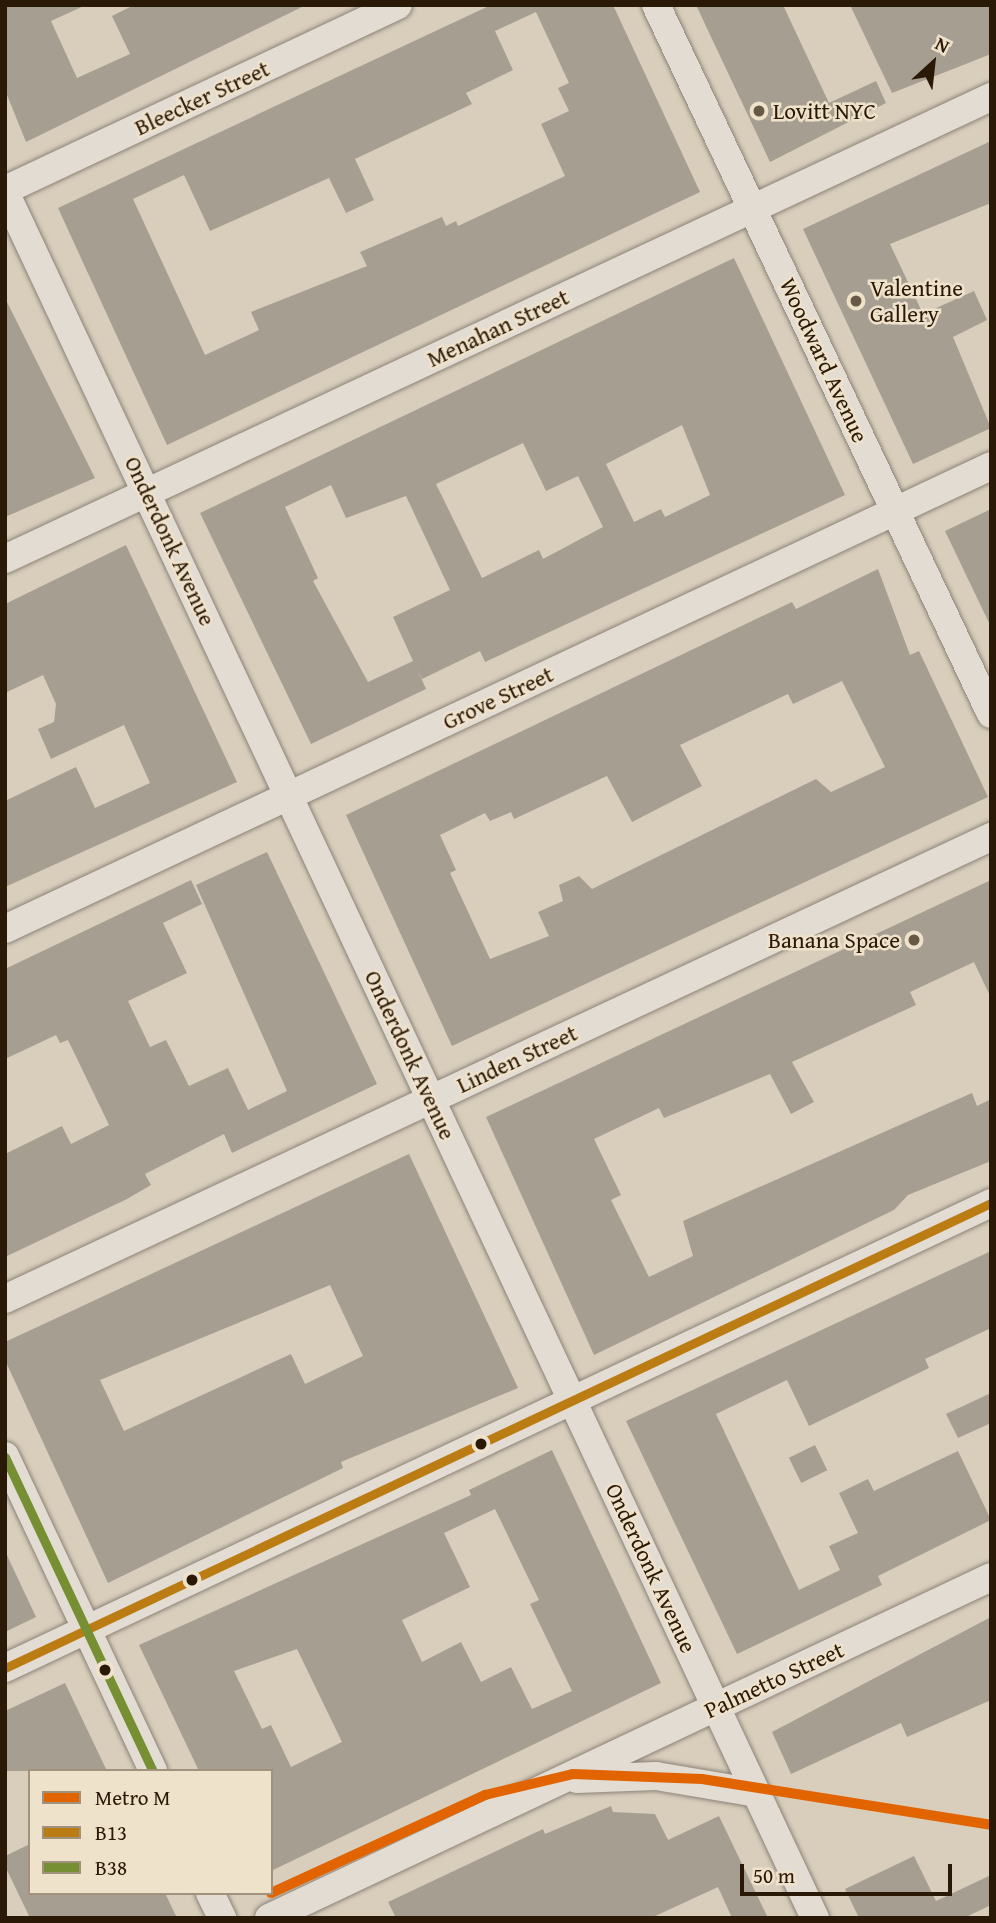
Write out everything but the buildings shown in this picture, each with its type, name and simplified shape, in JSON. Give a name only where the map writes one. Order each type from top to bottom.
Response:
[{"type":"street","name":"Bleecker Street","points":[[5,191],[398,5]]},
{"type":"street","name":"Woodward Avenue","points":[[656,5],[991,714]]},
{"type":"street","name":"Menahan Street","points":[[5,559],[991,97]]},
{"type":"street","name":"Onderdonk Avenue","points":[[5,191],[815,1918]]},
{"type":"street","name":"Grove Street","points":[[5,929],[991,466]]},
{"type":"street","name":"Linden Street","points":[[5,1299],[991,837]]},
{"type":"street","points":[[5,1668],[574,1402],[991,1203]]},
{"type":"street","points":[[5,1456],[152,1769]]},
{"type":"street","name":"Palmetto Street","points":[[269,1918],[991,1577]]},
{"type":"street","name":"Palmetto Street","points":[[557,1781],[656,1776],[757,1793]]},
{"type":"street","points":[[211,1895],[222,1918]]},
{"type":"metro line","name":"M","points":[[273,1892],[485,1795],[573,1774],[702,1779],[991,1825]]},
{"type":"transit line","name":"B13","points":[[5,1668],[991,1203]]},
{"type":"transit line","name":"B38","points":[[5,1457],[152,1769]]},
{"type":"place","name":"Lovitt NYC","points":[[759,111]]},
{"type":"place","name":"Valentine Gallery","points":[[856,301]]},
{"type":"place","name":"Banana Space","points":[[914,940]]}]
